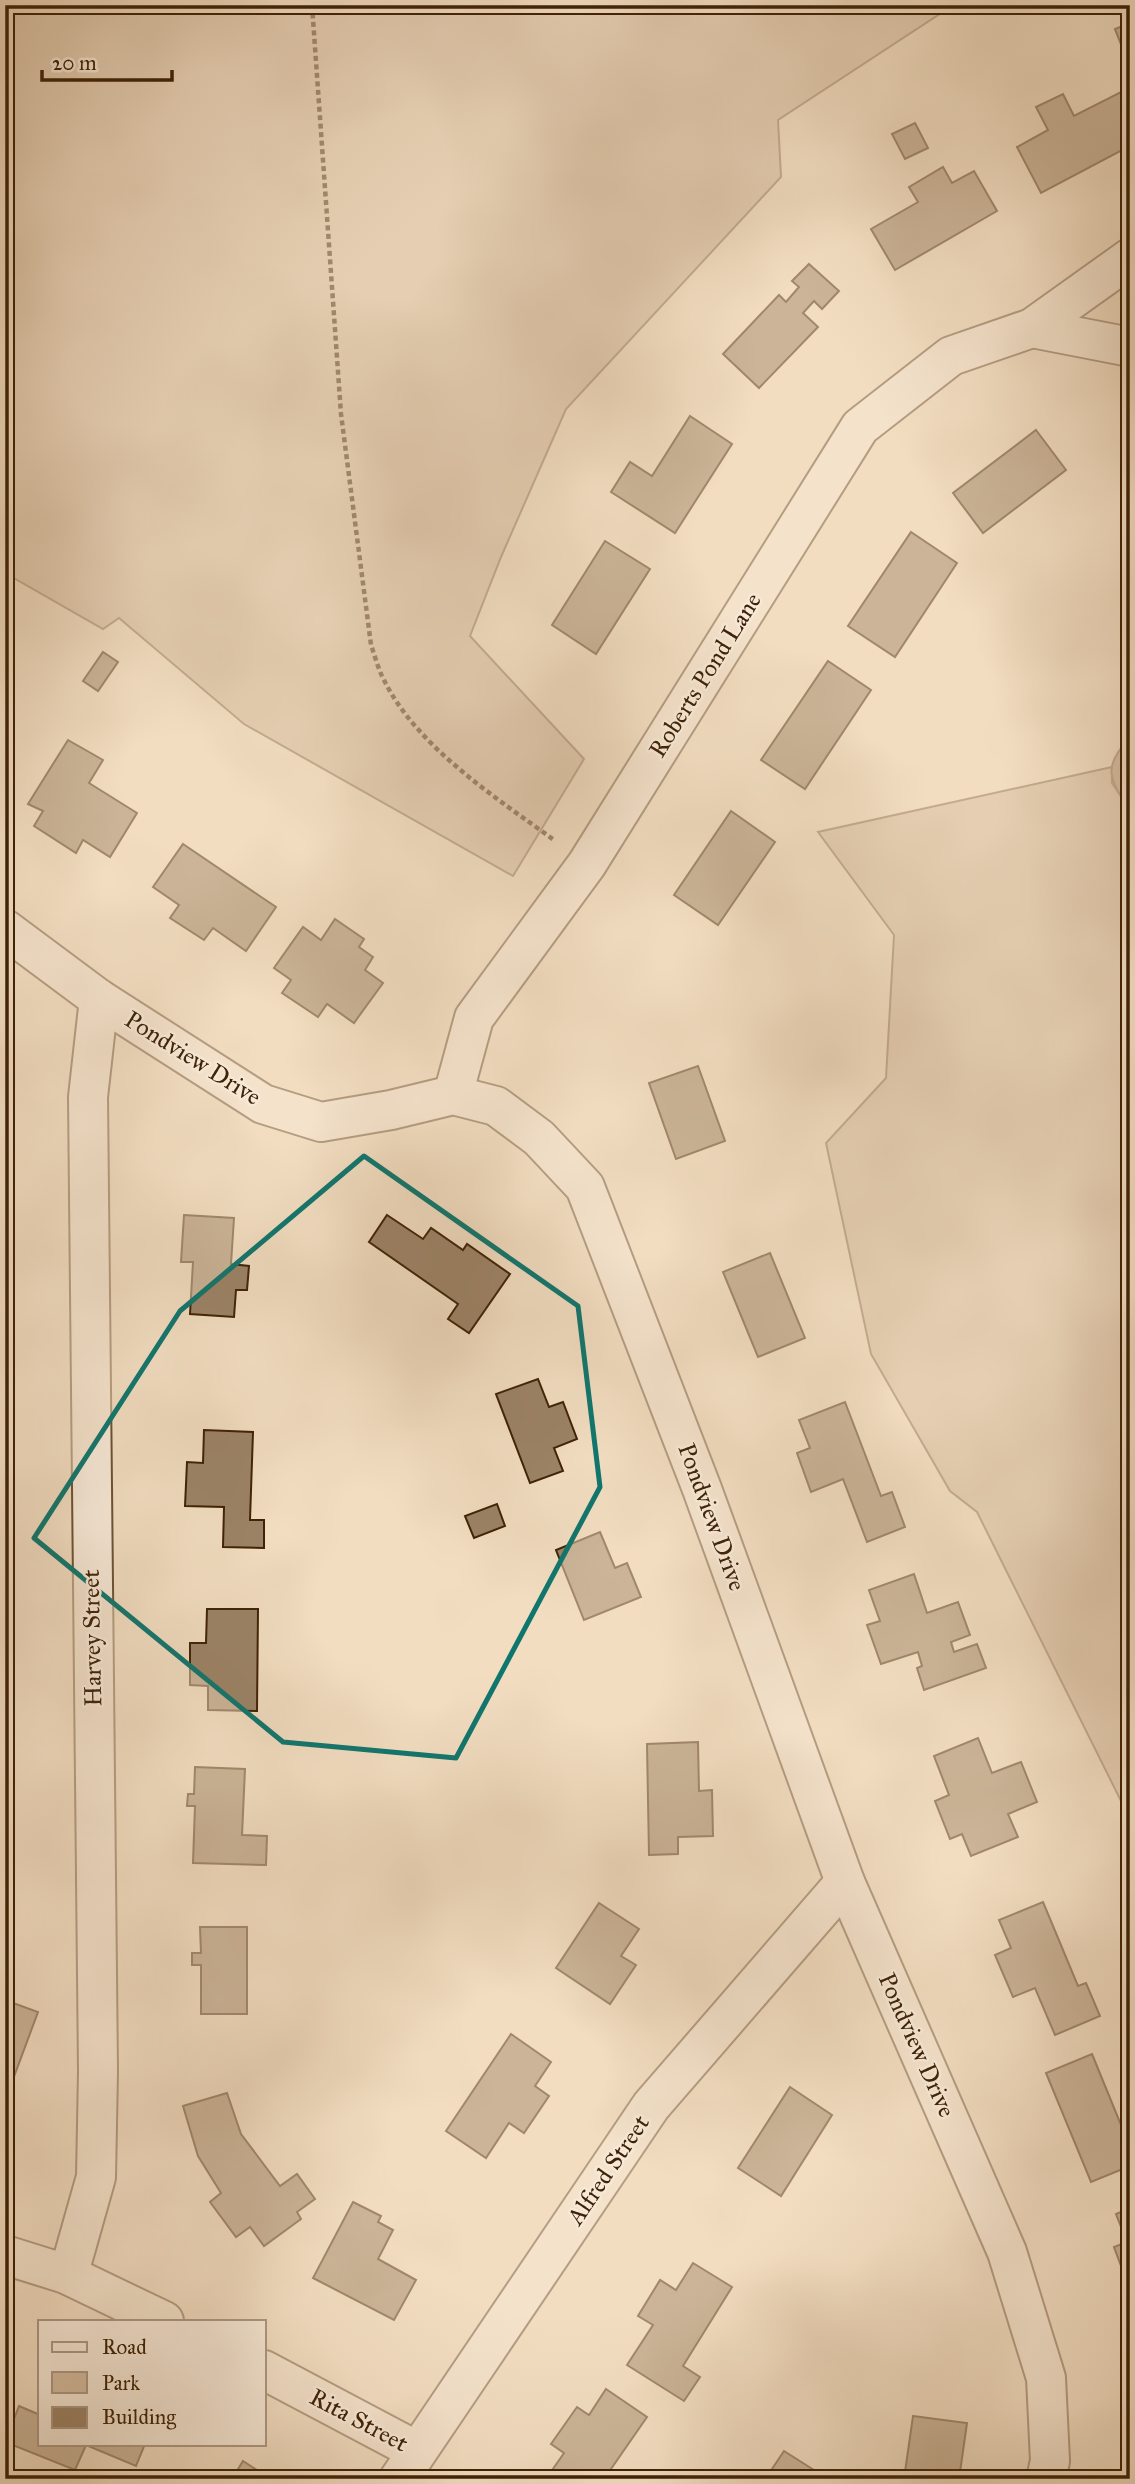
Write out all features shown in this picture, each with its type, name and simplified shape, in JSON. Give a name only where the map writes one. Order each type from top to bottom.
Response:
[{"type":"street","name":"Roberts Pond Lane","points":[[453,1095],[474,1018],[587,864],[860,427],[951,356],[1032,328],[1130,258]]},
{"type":"street","points":[[1032,328],[1130,347]]},
{"type":"street","name":"Pondview Drive","points":[[5,929],[99,999],[263,1104],[321,1122],[391,1110],[453,1095],[496,1106],[539,1138],[585,1187],[702,1489],[845,1882],[1007,2252],[1046,2378],[1050,2461],[1046,2479]]},
{"type":"street","name":"Harvey Street","points":[[66,2274],[72,2262],[96,2176],[89,1097],[99,999]]},
{"type":"street","name":"Alfred Street","points":[[408,2465],[651,2106],[845,1882]]},
{"type":"street","points":[[5,2255],[66,2274],[162,2320]]},
{"type":"street","name":"Rita Street","points":[[266,2371],[408,2465]]},
{"type":"path","points":[[312,5],[341,414],[370,645],[384,681],[409,718],[442,754],[475,783],[587,864]]},
{"type":"highlighted area","points":[[364,1156],[578,1306],[600,1487],[456,1758],[283,1742],[34,1538],[180,1311]]},
{"type":"green space","points":[[5,5],[960,5],[949,8],[778,120],[781,177],[566,409],[501,557],[470,636],[584,759],[513,876],[244,724],[119,618],[103,629],[5,573]]},
{"type":"green space","points":[[1112,767],[1112,783],[1130,810],[1130,1819],[977,1512],[950,1491],[871,1354],[826,1143],[886,1078],[894,935],[818,832]]},
{"type":"shaded area","points":[[1130,738],[1130,810],[1117,790],[1112,766],[1115,757]]},
{"type":"building","points":[[1130,23],[1130,56],[1126,57],[1115,29]]},
{"type":"building","points":[[1121,92],[1130,109],[1130,146],[1041,193],[1017,147],[1048,130],[1036,107],[1063,94],[1074,116]]},
{"type":"building","points":[[915,123],[928,148],[905,159],[892,134]]},
{"type":"building","points":[[943,167],[952,183],[974,171],[997,211],[895,270],[871,229],[918,202],[909,187]]},
{"type":"building","points":[[809,264],[839,291],[822,309],[814,301],[803,313],[818,327],[759,388],[723,354],[779,295],[786,302],[799,287],[792,281]]},
{"type":"building","points":[[690,416],[732,444],[675,533],[611,492],[630,462],[652,476]]},
{"type":"building","points":[[1036,430],[1066,470],[983,533],[953,493]]},
{"type":"building","points":[[911,532],[957,563],[895,657],[848,626]]},
{"type":"building","points":[[605,541],[650,569],[596,654],[552,625]]},
{"type":"building","points":[[103,652],[118,662],[98,691],[83,681]]},
{"type":"building","points":[[828,661],[871,690],[805,789],[761,760]]},
{"type":"building","points":[[68,740],[103,760],[89,783],[137,813],[110,857],[83,840],[76,853],[34,826],[43,811],[28,804]]},
{"type":"building","points":[[731,811],[775,842],[718,925],[674,895]]},
{"type":"building","points":[[183,844],[276,907],[246,951],[213,928],[204,940],[170,918],[179,905],[153,887]]},
{"type":"building","points":[[335,919],[364,939],[359,947],[373,957],[365,970],[383,983],[354,1023],[327,1004],[318,1017],[282,993],[291,980],[274,968],[303,927],[321,940]]},
{"type":"building","points":[[698,1066],[725,1141],[676,1159],[649,1083]]},
{"type":"building","points":[[184,1215],[234,1218],[231,1264],[249,1266],[247,1290],[236,1290],[234,1317],[190,1314],[193,1262],[181,1262]]},
{"type":"building","points":[[387,1215],[423,1239],[431,1228],[463,1250],[467,1244],[510,1274],[469,1333],[448,1319],[458,1304],[369,1242]]},
{"type":"building","points":[[770,1253],[805,1338],[758,1357],[723,1272]]},
{"type":"building","points":[[538,1379],[549,1407],[563,1402],[577,1439],[554,1448],[563,1471],[530,1483],[496,1394]]},
{"type":"building","points":[[845,1402],[881,1496],[892,1492],[905,1527],[867,1542],[843,1479],[811,1492],[797,1453],[810,1448],[799,1420]]},
{"type":"building","points":[[204,1430],[253,1432],[250,1520],[264,1520],[264,1548],[223,1547],[224,1507],[185,1506],[187,1462],[203,1463]]},
{"type":"building","points":[[497,1504],[505,1526],[474,1538],[465,1516]]},
{"type":"building","points":[[600,1532],[615,1568],[627,1563],[641,1597],[584,1620],[556,1550]]},
{"type":"building","points":[[914,1574],[927,1613],[958,1602],[970,1635],[951,1642],[954,1652],[977,1644],[986,1668],[924,1690],[917,1668],[922,1666],[918,1652],[881,1664],[867,1625],[880,1621],[869,1590]]},
{"type":"building","points":[[207,1609],[258,1609],[257,1711],[208,1710],[208,1686],[190,1685],[190,1643],[206,1643]]},
{"type":"building","points":[[978,1738],[992,1773],[1021,1762],[1037,1802],[1008,1814],[1018,1837],[971,1856],[962,1834],[950,1839],[935,1801],[949,1795],[934,1756]]},
{"type":"building","points":[[698,1742],[699,1791],[712,1790],[713,1836],[678,1837],[678,1854],[649,1855],[647,1744]]},
{"type":"building","points":[[195,1767],[245,1769],[242,1835],[267,1836],[266,1865],[193,1863],[195,1806],[187,1806],[188,1794],[194,1794]]},
{"type":"building","points":[[1043,1902],[1078,1986],[1086,1983],[1100,2016],[1055,2035],[1035,1988],[1013,1997],[995,1955],[1011,1948],[999,1920]]},
{"type":"building","points":[[599,1903],[639,1929],[621,1956],[636,1965],[610,2004],[556,1968]]},
{"type":"building","points":[[200,1927],[247,1927],[247,2014],[201,2014],[201,1965],[192,1965],[192,1953],[201,1953]]},
{"type":"building","points":[[5,2000],[38,2012],[5,2101]]},
{"type":"building","points":[[511,2034],[551,2062],[535,2086],[549,2096],[524,2133],[509,2123],[486,2158],[446,2131]]},
{"type":"building","points":[[1092,2054],[1130,2147],[1130,2166],[1091,2182],[1046,2073]]},
{"type":"building","points":[[790,2087],[832,2115],[781,2196],[738,2168]]},
{"type":"building","points":[[227,2093],[241,2134],[280,2186],[297,2174],[315,2199],[297,2212],[301,2219],[264,2246],[250,2227],[236,2237],[210,2202],[221,2193],[198,2156],[183,2106]]},
{"type":"building","points":[[353,2202],[381,2216],[378,2222],[393,2230],[378,2259],[416,2280],[394,2320],[313,2278]]},
{"type":"building","points":[[1130,2208],[1130,2281],[1127,2282],[1114,2247],[1127,2242],[1116,2214]]},
{"type":"building","points":[[693,2263],[732,2287],[683,2366],[700,2377],[684,2401],[627,2365],[653,2325],[638,2316],[660,2280],[676,2290]]},
{"type":"building","points":[[606,2389],[647,2417],[604,2479],[546,2479],[564,2453],[551,2444],[577,2407],[589,2415]]},
{"type":"building","points":[[19,2406],[38,2414],[38,2446],[86,2446],[75,2470],[5,2442]]},
{"type":"building","points":[[913,2416],[967,2423],[959,2479],[904,2479]]},
{"type":"building","points":[[88,2446],[144,2446],[136,2466]]},
{"type":"building","points":[[784,2451],[825,2477],[824,2479],[787,2479],[772,2469]]},
{"type":"building","points":[[243,2461],[271,2479],[232,2479]]}]
